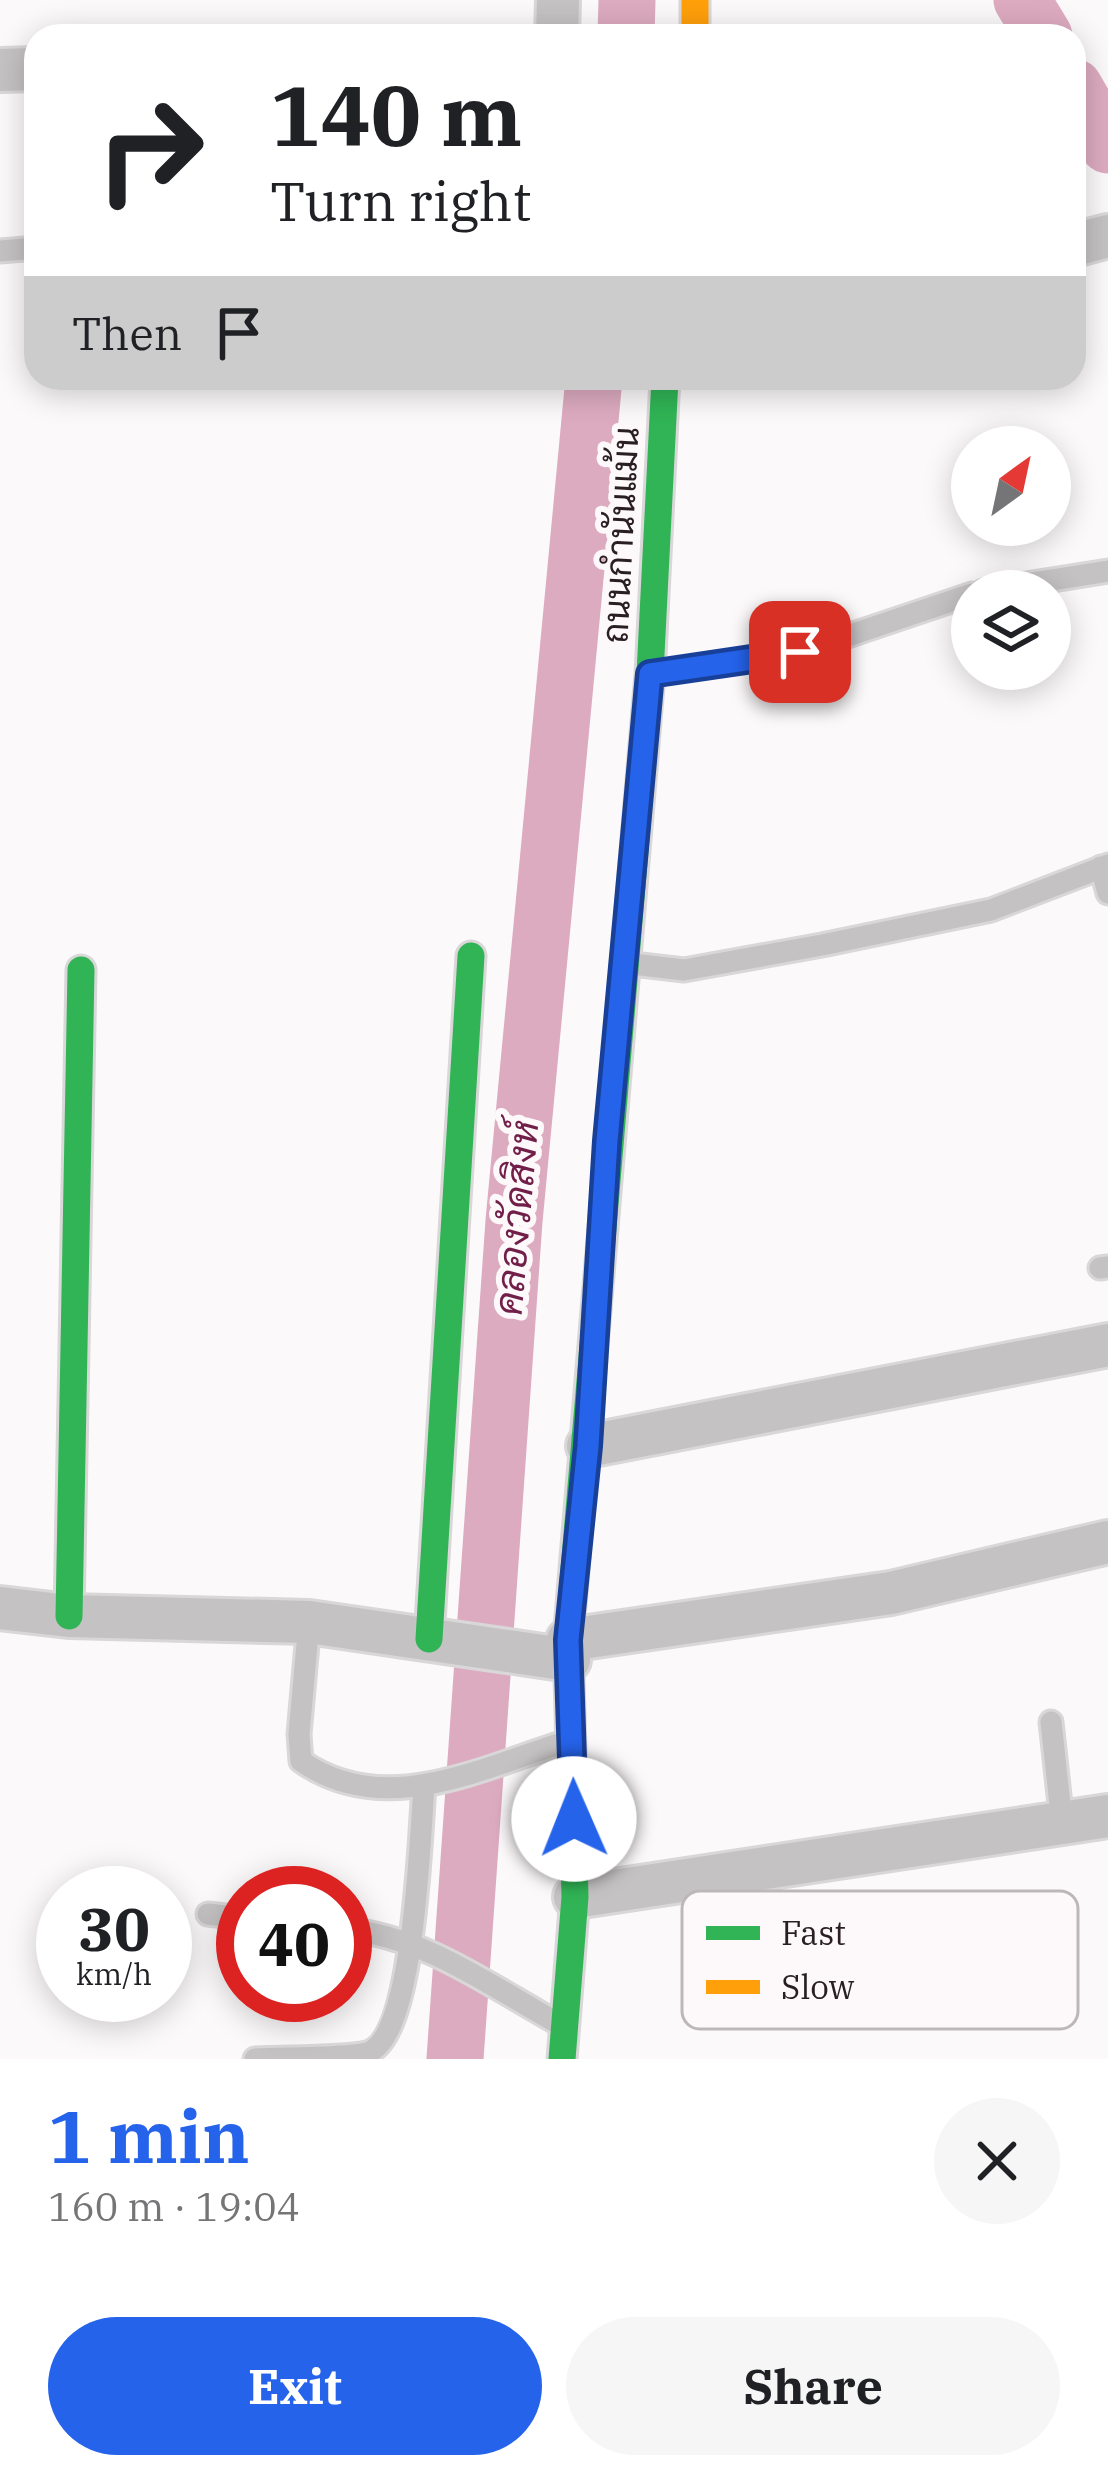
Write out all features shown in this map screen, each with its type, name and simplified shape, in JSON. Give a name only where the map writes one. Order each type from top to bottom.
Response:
[{"type":"street","name":"ถนนกำนันแม้น","points":[[562,2059],[575,1897],[569,1650],[588,1446],[607,1141],[650,674],[664,390]]},
{"type":"street","points":[[444,1641],[471,956]]},
{"type":"street","points":[[69,1616],[81,970]]},
{"type":"street","points":[[588,1446],[1108,1345]]},
{"type":"street","points":[[0,1608],[69,1616],[309,1622],[510,1651],[569,1650],[891,1592],[1108,1542]]},
{"type":"street","points":[[575,1897],[1108,1816]]},
{"type":"lane","points":[[1071,577],[1108,571]]},
{"type":"lane","points":[[650,674],[800,652],[951,601]]},
{"type":"lane","points":[[624,963],[684,970],[822,946],[992,910],[1105,866],[1108,893]]},
{"type":"lane","points":[[309,1622],[298,1734],[302,1761],[320,1774],[367,1784],[424,1787],[572,1740]]},
{"type":"lane","points":[[1051,1722],[1062,1823]]},
{"type":"lane","points":[[255,2059],[370,2052],[385,2040],[411,1943],[424,1787]]},
{"type":"lane","points":[[208,1914],[216,1915]]},
{"type":"lane","points":[[372,1931],[411,1943],[565,2027]]},
{"type":"waterway","name":"คลองวัดสิงห์","points":[[626,24],[627,0]]},
{"type":"waterway","points":[[1022,0],[1037,24]]},
{"type":"waterway","points":[[1086,107],[1108,145]]},
{"type":"waterway","name":"คลองวัดสิงห์","points":[[455,2059],[514,1221],[593,390]]},
{"type":"traffic: fast","points":[[562,2059],[575,1897],[568,1640],[650,674],[664,390]]},
{"type":"traffic: fast","points":[[429,1639],[471,956]]},
{"type":"traffic: fast","points":[[69,1616],[81,970]]},
{"type":"traffic: slow","points":[[695,0],[695,24]]},
{"type":"route","points":[[574,1819],[568,1640],[650,674],[800,652]]}]
